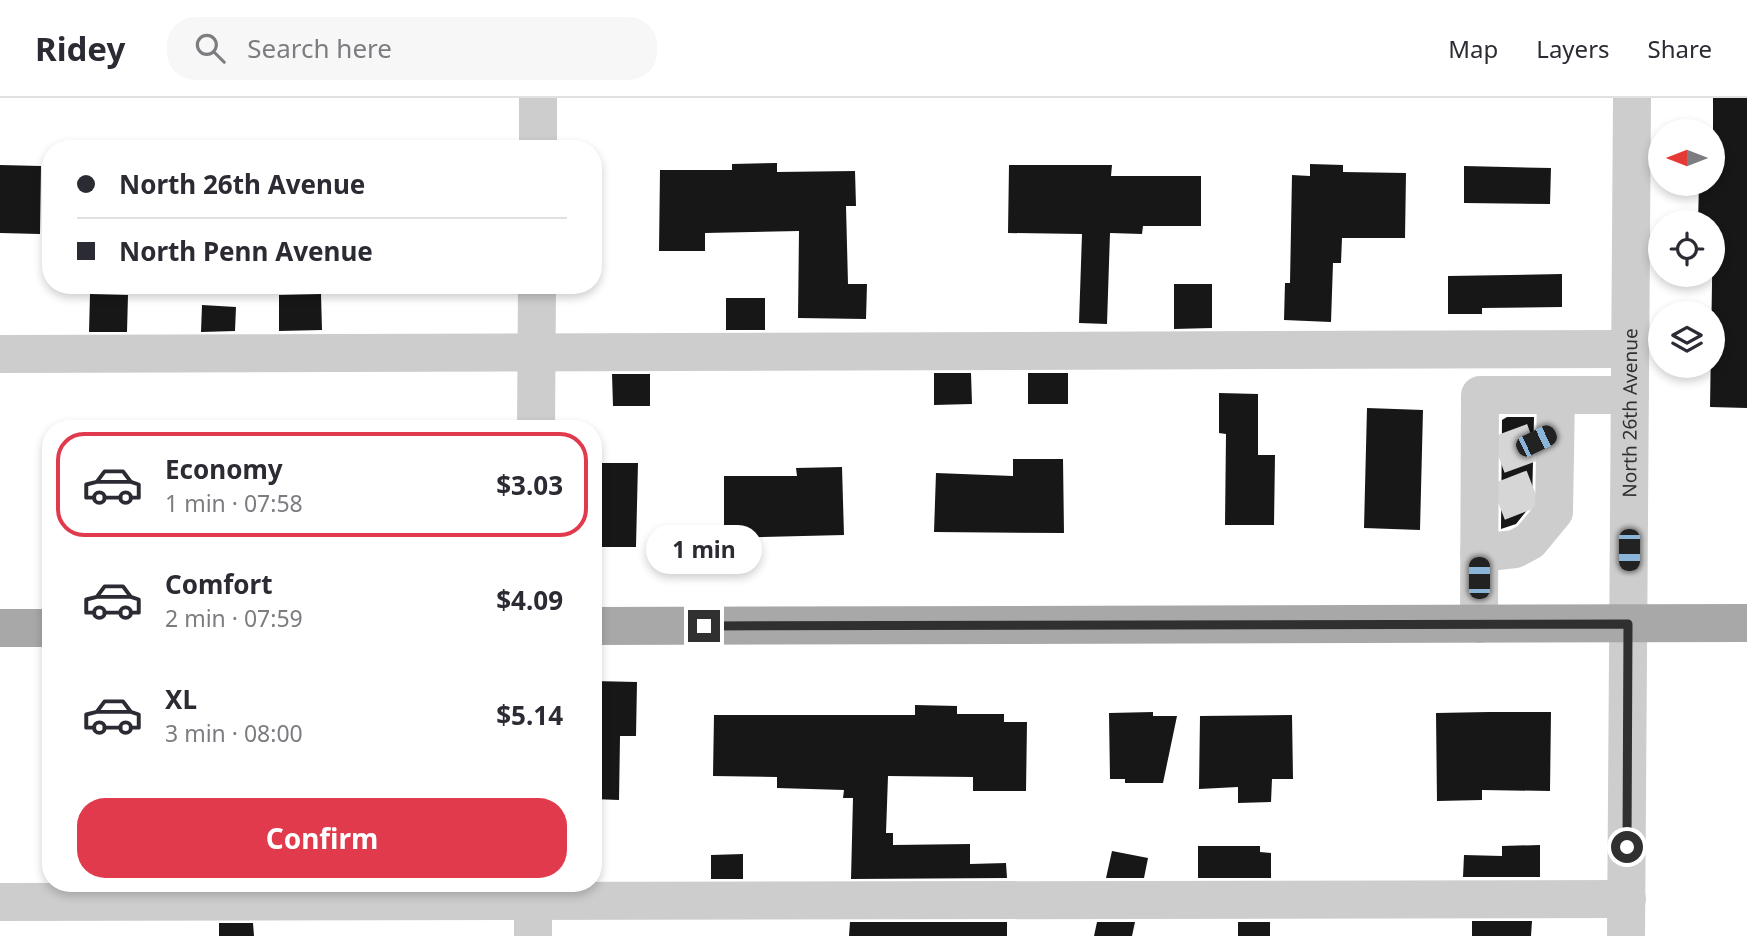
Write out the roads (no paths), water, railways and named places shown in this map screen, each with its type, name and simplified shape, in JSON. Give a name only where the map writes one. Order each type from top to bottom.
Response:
[{"type":"main road","points":[[602,626],[1747,622]]},
{"type":"main road","points":[[0,628],[42,628]]},
{"type":"street","points":[[538,98],[538,140]]},
{"type":"street","name":"North 26th Avenue","points":[[1627,918],[1632,98]]},
{"type":"street","points":[[536,420],[537,294]]},
{"type":"street","points":[[0,354],[1630,349]]},
{"type":"street","points":[[1479,624],[1479,553],[1489,506],[1489,459],[1480,395],[1549,422],[1630,395]]},
{"type":"street","points":[[1479,553],[1515,549],[1530,541],[1554,512],[1546,484],[1549,422]]},
{"type":"street","points":[[0,902],[485,892]]},
{"type":"street","points":[[533,892],[533,936]]},
{"type":"street","points":[[574,892],[1627,918]]},
{"type":"tunnel","points":[[1498,455],[1536,441]]},
{"type":"tunnel","points":[[1498,502],[1537,487]]}]
